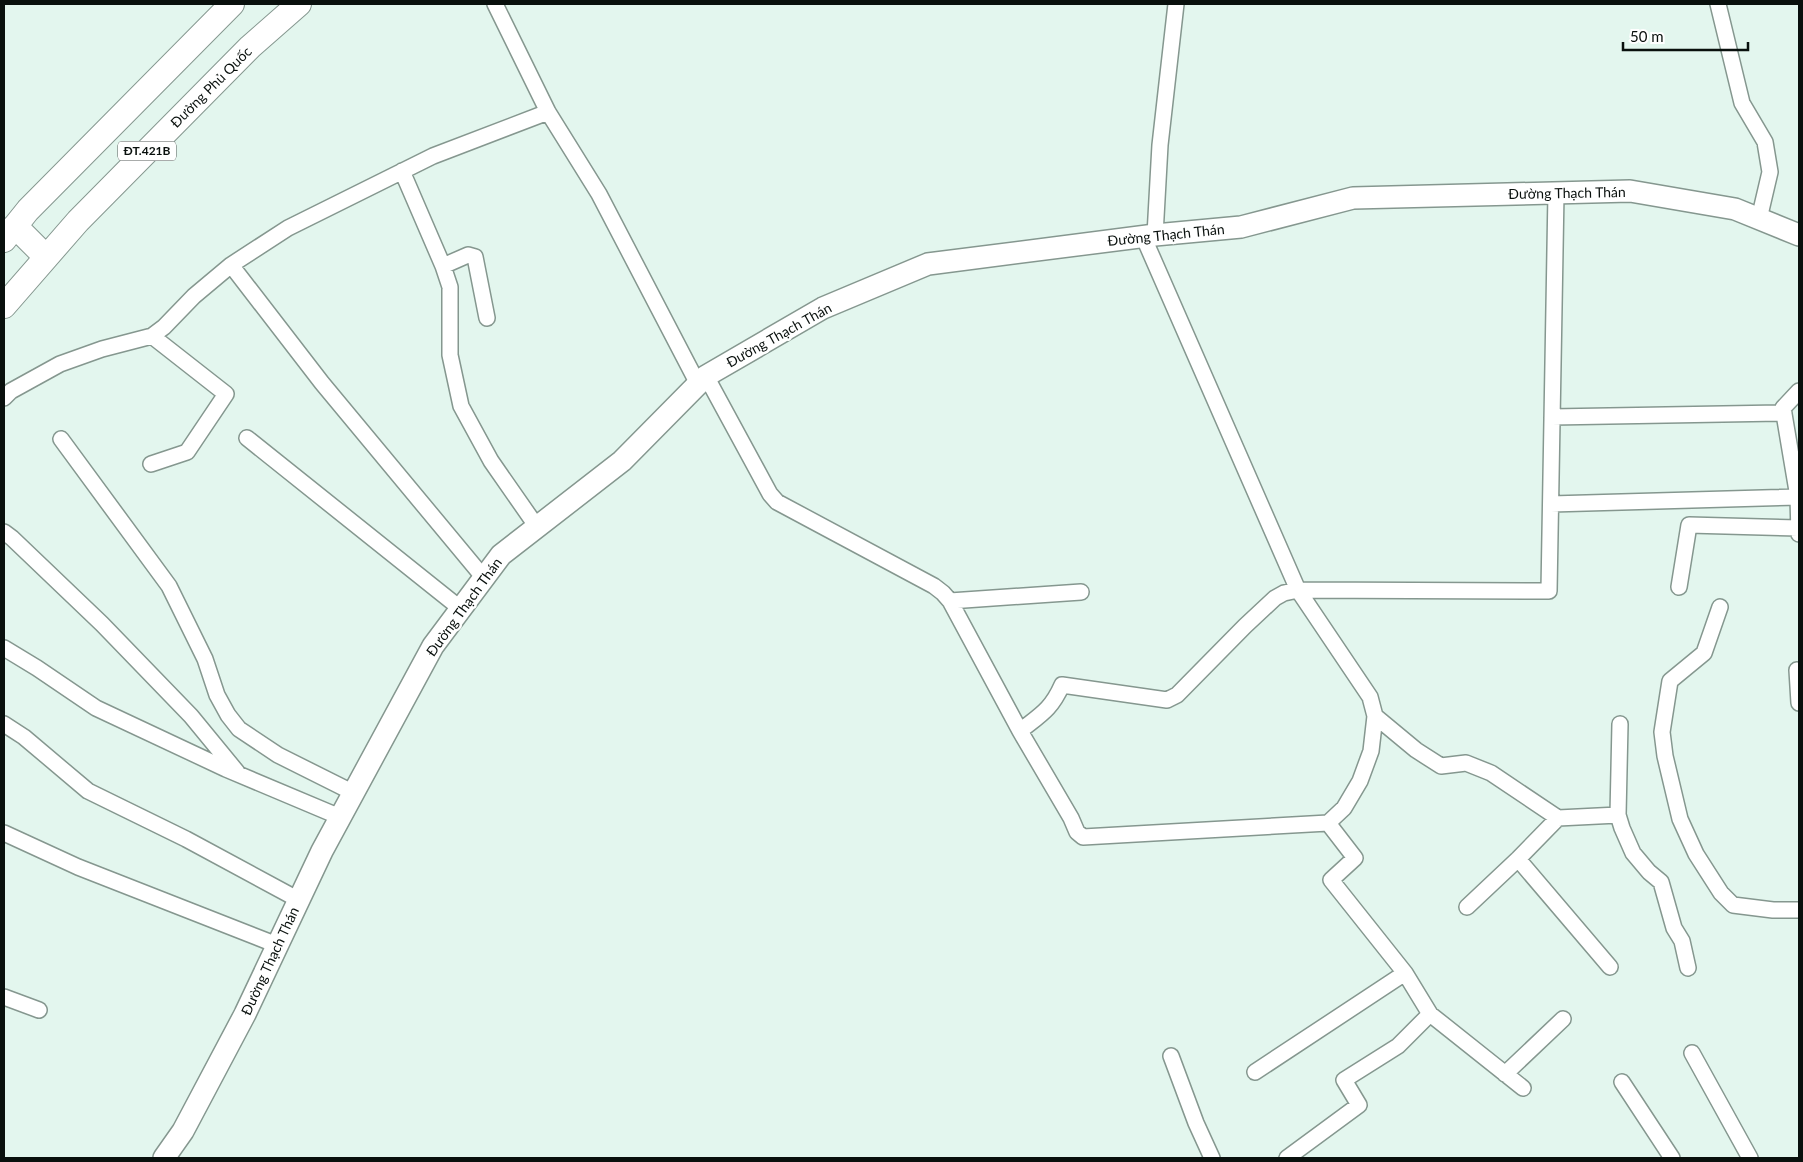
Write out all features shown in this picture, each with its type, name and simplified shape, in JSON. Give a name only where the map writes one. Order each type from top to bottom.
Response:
[{"type":"main road","name":"ĐT.421B","points":[[9,233],[28,210],[232,4]]},
{"type":"main road","name":"Đường Phủ Quốc","points":[[4,306],[78,221],[250,47],[299,4]]},
{"type":"main road","points":[[9,233],[46,257]]},
{"type":"street","points":[[494,4],[548,112],[599,194],[702,380],[770,494],[777,502],[934,586],[943,593],[950,601],[1077,832],[1083,837],[1328,822],[1344,808],[1360,781],[1371,751],[1375,716],[1370,697],[1298,590],[1149,236],[1176,4]]},
{"type":"street","points":[[1718,4],[1742,103],[1765,142],[1770,172],[1759,219]]},
{"type":"street","points":[[4,398],[11,391],[60,364],[152,336],[164,327],[194,296],[231,265],[288,228],[433,156],[548,112]]},
{"type":"street","points":[[402,171],[443,266],[450,287],[450,355],[461,406],[491,461],[537,527]]},
{"type":"street","name":"Đường Thạch Thán","points":[[164,1158],[183,1131],[245,1014],[322,851],[433,646],[501,556],[622,461],[702,380],[823,308],[928,264],[1149,236],[1241,227],[1353,198],[1630,191],[1735,209],[1799,235]]},
{"type":"street","points":[[1020,731],[1044,713],[1055,701],[1062,685],[1167,700],[1178,695],[1245,626],[1275,598],[1284,593],[1298,590],[1549,591],[1556,193]]},
{"type":"street","points":[[443,266],[468,255],[475,258],[487,318]]},
{"type":"street","points":[[231,265],[322,383],[484,578]]},
{"type":"street","points":[[151,464],[187,452],[226,394],[152,336]]},
{"type":"street","points":[[1552,417],[1793,404],[1799,531],[1689,524],[1678,587]]},
{"type":"street","points":[[247,438],[461,609]]},
{"type":"street","points":[[61,439],[169,586],[205,660],[217,695],[228,715],[239,729],[278,755],[354,792]]},
{"type":"street","points":[[1551,504],[1798,497]]},
{"type":"street","points":[[4,532],[102,624],[192,716],[240,775]]},
{"type":"street","points":[[950,601],[1081,592]]},
{"type":"street","points":[[1720,608],[1704,653],[1670,681],[1662,732],[1665,756],[1680,819],[1696,854],[1721,892],[1733,905],[1773,910],[1799,910]]},
{"type":"street","points":[[4,648],[96,708],[240,775],[340,817]]},
{"type":"street","points":[[1797,670],[1799,703]]},
{"type":"street","points":[[1375,716],[1416,750],[1441,766],[1466,763],[1491,773],[1558,818],[1618,815]]},
{"type":"street","points":[[4,724],[24,737],[88,791],[186,839],[299,900]]},
{"type":"street","points":[[1620,724],[1618,815],[1634,853],[1649,872],[1661,882],[1674,928],[1682,941],[1688,968]]},
{"type":"street","points":[[1467,907],[1558,818]]},
{"type":"street","points":[[1328,822],[1355,858],[1331,880],[1405,973],[1430,1014],[1523,1088]]},
{"type":"street","points":[[4,833],[78,867],[277,946]]},
{"type":"street","points":[[1518,859],[1610,968]]},
{"type":"street","points":[[1255,1072],[1405,973]]},
{"type":"street","points":[[4,996],[39,1010]]},
{"type":"street","points":[[1287,1158],[1359,1105],[1344,1080],[1398,1046],[1430,1014]]},
{"type":"street","points":[[1505,1074],[1563,1019]]},
{"type":"street","points":[[1692,1053],[1750,1158]]},
{"type":"street","points":[[1171,1056],[1196,1123],[1212,1158]]},
{"type":"street","points":[[1622,1082],[1672,1158]]}]
